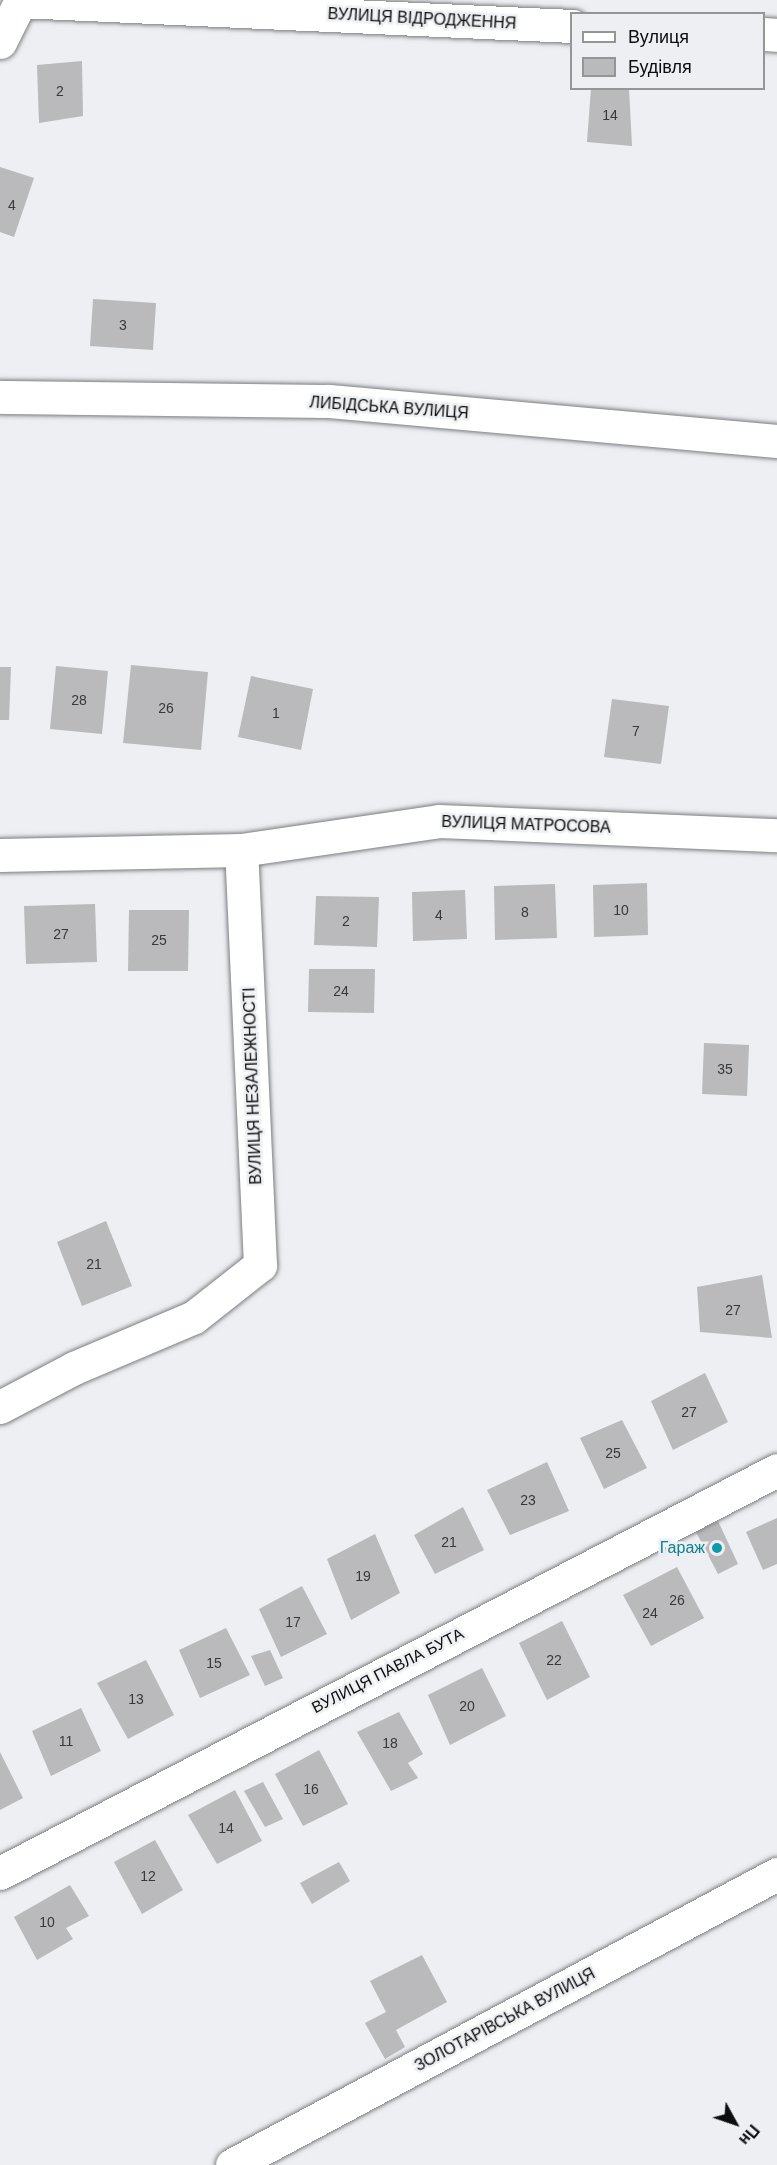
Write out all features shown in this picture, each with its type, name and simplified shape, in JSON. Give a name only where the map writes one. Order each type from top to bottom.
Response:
[{"type":"street","name":"ВУЛИЦЯ ВІДРОДЖЕННЯ","points":[[21,1],[570,26]]},
{"type":"street","points":[[0,42],[21,1]]},
{"type":"street","name":"ЛИБІДСЬКА ВУЛИЦЯ","points":[[0,397],[329,401],[777,441]]},
{"type":"street","name":"ВУЛИЦЯ МАТРОСОВА","points":[[241,850],[439,820],[777,836]]},
{"type":"street","points":[[0,855],[241,850]]},
{"type":"street","name":"ВУЛИЦЯ НЕЗАЛЕЖНОСТІ","points":[[0,1407],[74,1368],[194,1317],[260,1265],[241,850]]},
{"type":"street","name":"ВУЛИЦЯ ПАВЛА БУТА","points":[[0,1873],[777,1470]]},
{"type":"street","name":"ЗОЛОТАРІВСЬКА ВУЛИЦЯ","points":[[232,2165],[777,1874]]},
{"type":"building","points":[[82,61],[83,116],[39,123],[37,65]]},
{"type":"building","points":[[591,90],[629,90],[632,146],[587,142]]},
{"type":"building","points":[[0,167],[34,178],[14,237],[0,232]]},
{"type":"building","points":[[93,299],[156,303],[153,350],[90,346]]},
{"type":"building","points":[[131,665],[208,672],[201,750],[123,743]]},
{"type":"building","points":[[56,666],[108,671],[102,734],[50,729]]},
{"type":"building","points":[[0,667],[11,667],[9,720],[0,720]]},
{"type":"building","points":[[251,676],[313,689],[301,750],[238,737]]},
{"type":"building","points":[[612,699],[669,706],[661,764],[604,757]]},
{"type":"building","points":[[647,883],[648,935],[594,937],[593,885]]},
{"type":"building","points":[[555,884],[557,938],[495,940],[494,886]]},
{"type":"building","points":[[465,890],[467,939],[413,941],[412,892]]},
{"type":"building","points":[[316,896],[379,897],[377,947],[314,945]]},
{"type":"building","points":[[95,904],[97,962],[26,964],[24,906]]},
{"type":"building","points":[[129,910],[189,910],[188,971],[128,971]]},
{"type":"building","points":[[309,969],[375,969],[374,1013],[308,1012]]},
{"type":"building","points":[[704,1043],[749,1045],[747,1096],[702,1094]]},
{"type":"building","points":[[106,1221],[132,1286],[82,1306],[57,1242]]},
{"type":"building","points":[[762,1275],[772,1338],[700,1332],[697,1287]]},
{"type":"building","points":[[705,1373],[728,1422],[673,1450],[651,1401]]},
{"type":"building","points":[[622,1420],[647,1468],[604,1489],[580,1438]]},
{"type":"building","points":[[547,1462],[569,1511],[510,1535],[487,1490]]},
{"type":"building","points":[[463,1507],[484,1550],[435,1574],[414,1535]]},
{"type":"building","points":[[777,1518],[777,1564],[763,1570],[746,1532]]},
{"type":"building","name":"Гараж","points":[[718,1521],[738,1564],[718,1574],[696,1532]]},
{"type":"building","points":[[375,1534],[400,1593],[351,1620],[327,1559]]},
{"type":"building","points":[[677,1567],[704,1618],[651,1646],[623,1595]]},
{"type":"building","points":[[302,1586],[327,1634],[281,1657],[259,1609]]},
{"type":"building","points":[[562,1621],[590,1677],[547,1700],[519,1643]]},
{"type":"building","points":[[226,1628],[250,1675],[200,1698],[179,1650]]},
{"type":"building","points":[[270,1650],[283,1678],[265,1686],[251,1656]]},
{"type":"building","points":[[146,1660],[174,1715],[128,1739],[97,1683]]},
{"type":"building","points":[[482,1668],[506,1716],[450,1745],[428,1695]]},
{"type":"building","points":[[81,1708],[101,1751],[51,1776],[32,1731]]},
{"type":"building","points":[[399,1712],[423,1754],[408,1763],[418,1778],[391,1791],[357,1732]]},
{"type":"building","points":[[319,1750],[348,1804],[303,1826],[275,1774]]},
{"type":"building","points":[[0,1752],[23,1798],[0,1810]]},
{"type":"building","points":[[263,1782],[283,1819],[265,1827],[244,1791]]},
{"type":"building","points":[[235,1790],[262,1841],[217,1864],[188,1815]]},
{"type":"building","points":[[155,1840],[183,1890],[142,1914],[114,1862]]},
{"type":"building","points":[[339,1862],[350,1881],[312,1904],[300,1883]]},
{"type":"building","points":[[70,1885],[89,1916],[66,1928],[73,1939],[37,1960],[14,1917]]},
{"type":"building","points":[[422,1955],[447,2002],[396,2030],[405,2047],[385,2059],[365,2023],[386,2012],[370,1981]]},
{"type":"place","name":"Гараж","points":[[717,1548]]}]
